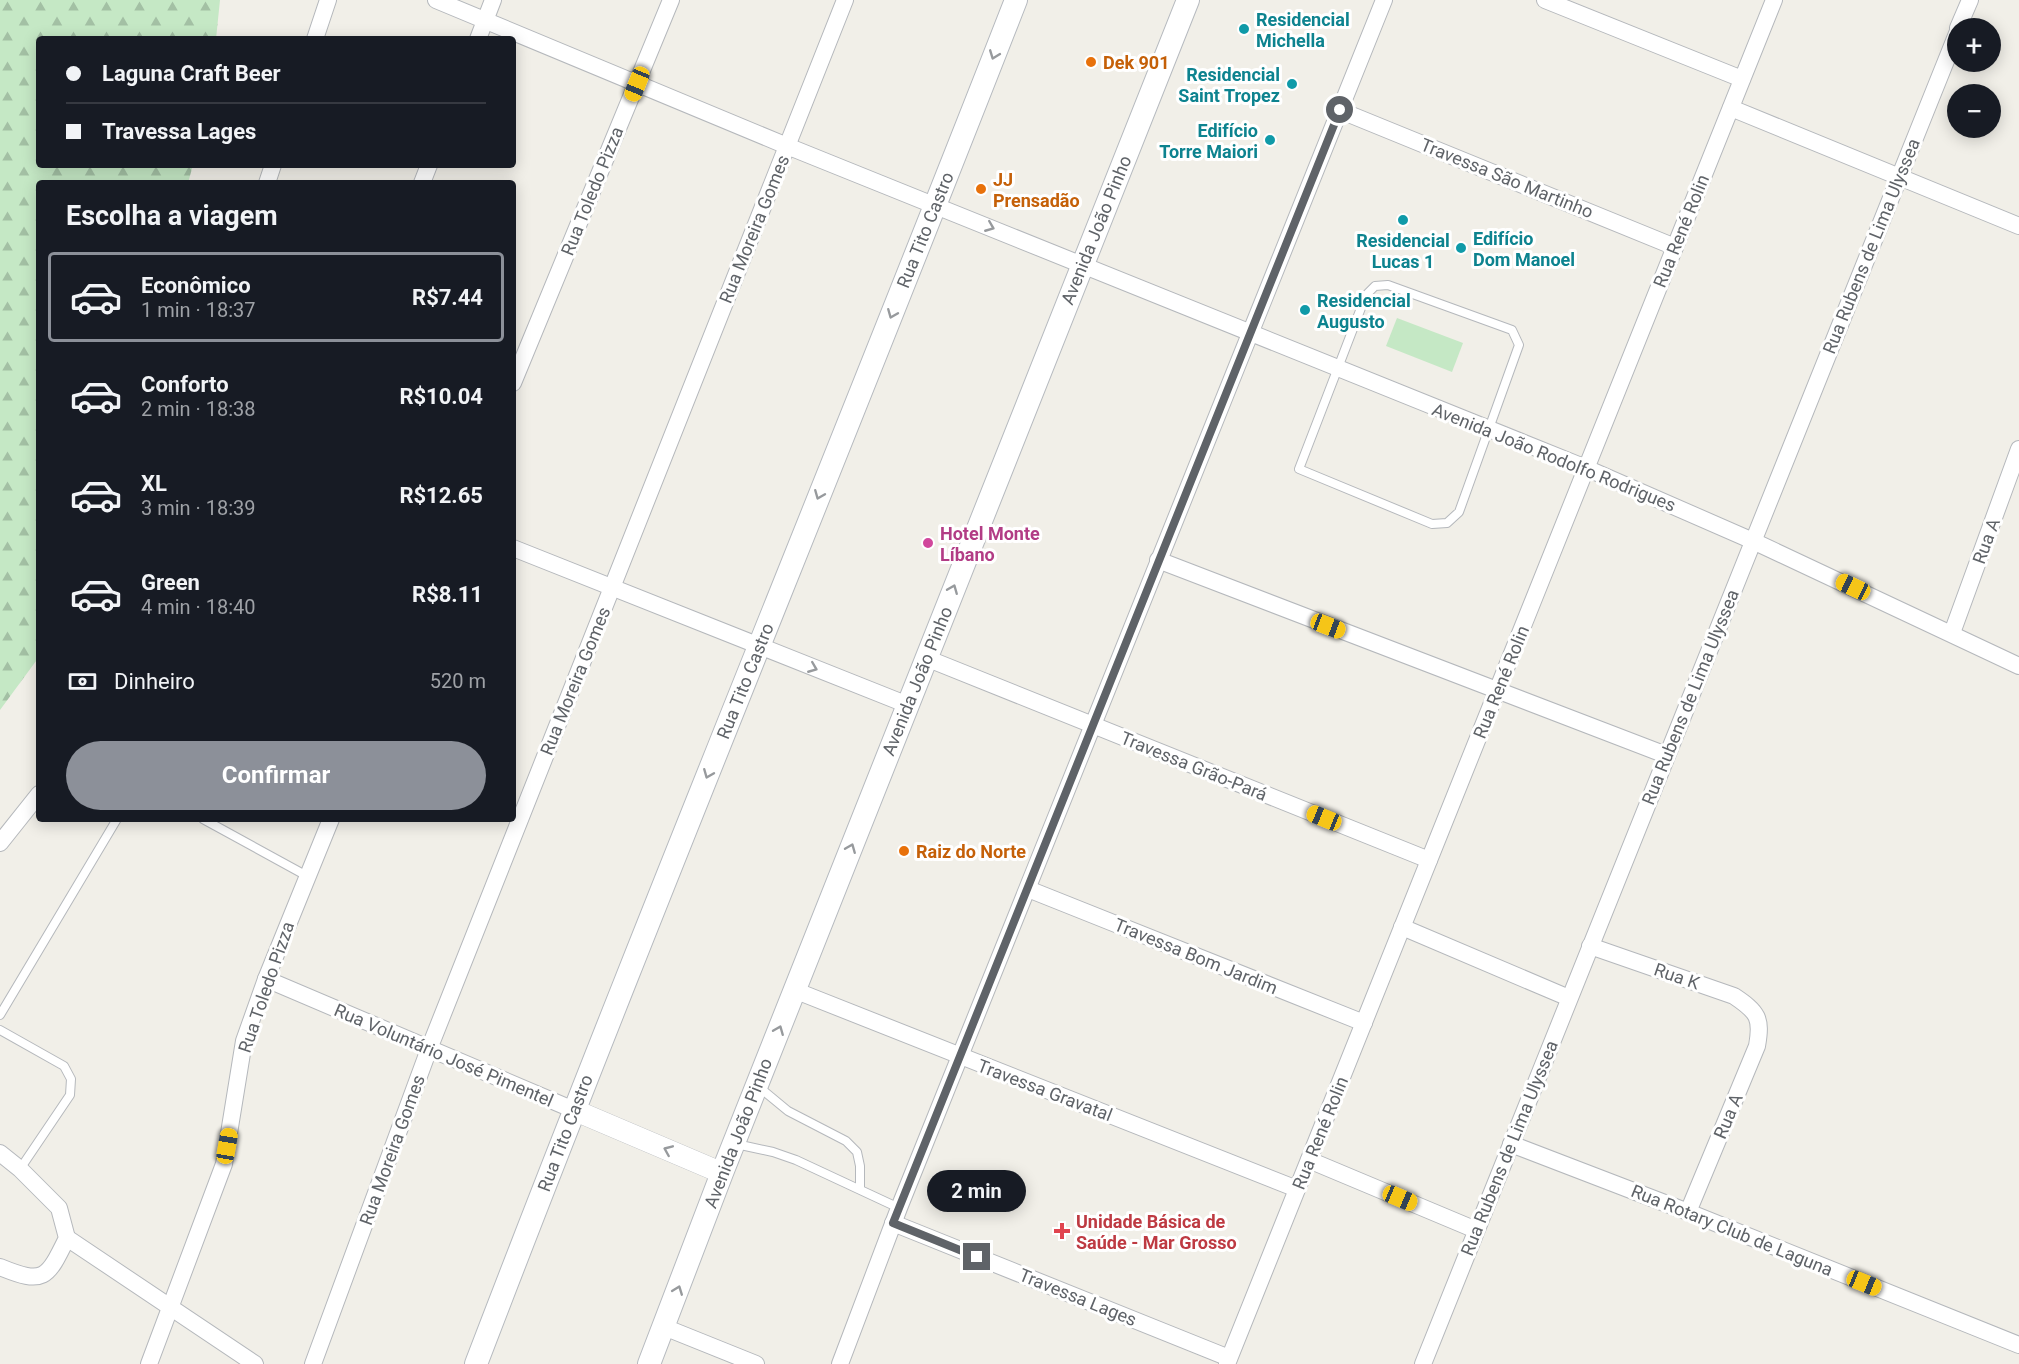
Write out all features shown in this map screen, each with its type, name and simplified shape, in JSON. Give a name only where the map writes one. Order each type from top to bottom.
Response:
[{"type":"main road","name":"Rua Tito Castro","points":[[476,1364],[574,1110],[1016,0]]},
{"type":"main road","name":"Avenida João Pinho","points":[[650,1364],[794,990],[1188,0]]},
{"type":"street","points":[[316,36],[328,0]]},
{"type":"street","name":"Avenida João Rodolfo Rodrigues","points":[[436,0],[787,146],[1586,468],[1753,540],[2019,666]]},
{"type":"street","points":[[479,36],[493,0]]},
{"type":"street","name":"Rua Toledo Pizza","points":[[516,376],[671,0]]},
{"type":"street","name":"Rua Moreira Gomes","points":[[313,1364],[429,1049],[845,0]]},
{"type":"street","points":[[840,1364],[896,1216],[1383,0]]},
{"type":"street","points":[[1545,0],[1742,79]]},
{"type":"street","name":"Rua René Rolin","points":[[1228,1361],[1774,0]]},
{"type":"street","name":"Rua Rubens de Lima Ulyssea","points":[[1963,18],[1970,0]]},
{"type":"street","name":"Rua Rubens de Lima Ulyssea","points":[[1423,1364],[1947,57]]},
{"type":"street","points":[[1731,108],[2019,226]]},
{"type":"street","name":"Travessa São Martinho","points":[[1340,110],[1675,247]]},
{"type":"street","name":"Rua A","points":[[1952,633],[2019,449]]},
{"type":"street","points":[[516,549],[908,705]]},
{"type":"street","points":[[1158,560],[1666,755]]},
{"type":"street","name":"Travessa Grão-Pará","points":[[926,658],[1429,860]]},
{"type":"street","points":[[0,843],[36,798]]},
{"type":"street","name":"Rua Toledo Pizza","points":[[149,1364],[224,1164],[244,1041],[266,979],[330,822]]},
{"type":"street","name":"Travessa Bom Jardim","points":[[1028,889],[1364,1023]]},
{"type":"street","points":[[1402,927],[1569,998]]},
{"type":"street","name":"Rua K","points":[[1590,946],[1734,996],[1750,1007],[1758,1017]]},
{"type":"street","name":"Rua Voluntário José Pimentel","points":[[266,979],[722,1173]]},
{"type":"street","name":"Travessa Gravatal","points":[[794,990],[1297,1189]]},
{"type":"street","name":"Rua A","points":[[1688,1212],[1757,1046],[1760,1029],[1758,1017]]},
{"type":"street","name":"Rua Rotary Club de Laguna","points":[[1511,1144],[1688,1212],[2019,1345]]},
{"type":"street","points":[[0,1153],[20,1168],[59,1208],[67,1238],[255,1364]]},
{"type":"street","points":[[1309,1160],[1476,1230]]},
{"type":"street","name":"Travessa Lages","points":[[896,1216],[1228,1361]]},
{"type":"street","points":[[0,1267],[24,1276],[41,1276],[53,1266],[67,1238]]},
{"type":"street","points":[[664,1327],[756,1364]]},
{"type":"lane","points":[[1388,285],[1512,330],[1519,345],[1489,429],[1459,512],[1447,523],[1432,524],[1299,469],[1366,294],[1375,286],[1388,285]]},
{"type":"lane","points":[[0,1015],[115,822]]},
{"type":"lane","points":[[208,822],[307,876]]},
{"type":"lane","points":[[0,1030],[64,1066],[71,1079],[70,1095],[20,1168]]},
{"type":"lane","points":[[757,1085],[788,1111],[846,1141],[857,1152],[860,1166],[860,1188]]},
{"type":"lane","points":[[734,1143],[789,1157],[860,1188],[896,1216]]},
{"type":"green space","points":[[0,0],[220,0],[216,36],[36,36],[36,168],[192,168],[189,180],[36,180],[36,661],[0,710]]},
{"type":"green space","points":[[1397,318],[1463,343],[1452,372],[1386,346]]},
{"type":"place","name":"Residencial Michella","points":[[1244,29]]},
{"type":"place","name":"Dek 901","points":[[1091,62]]},
{"type":"place","name":"Residencial Saint Tropez","points":[[1292,84]]},
{"type":"place","name":"Edifício Torre Maiori","points":[[1270,140]]},
{"type":"place","name":"JJ Prensadão","points":[[981,189]]},
{"type":"place","name":"Residencial Lucas 1","points":[[1403,220]]},
{"type":"place","name":"Edifício Dom Manoel","points":[[1461,248]]},
{"type":"place","name":"Residencial Augusto","points":[[1305,310]]},
{"type":"place","name":"Hotel Monte Líbano","points":[[928,543]]},
{"type":"place","name":"Raiz do Norte","points":[[904,851]]},
{"type":"place","name":"Unidade Básica de Saúde - Mar Grosso","points":[[1062,1231]]},
{"type":"route","points":[[977,1257],[893,1223],[1340,110]]}]
